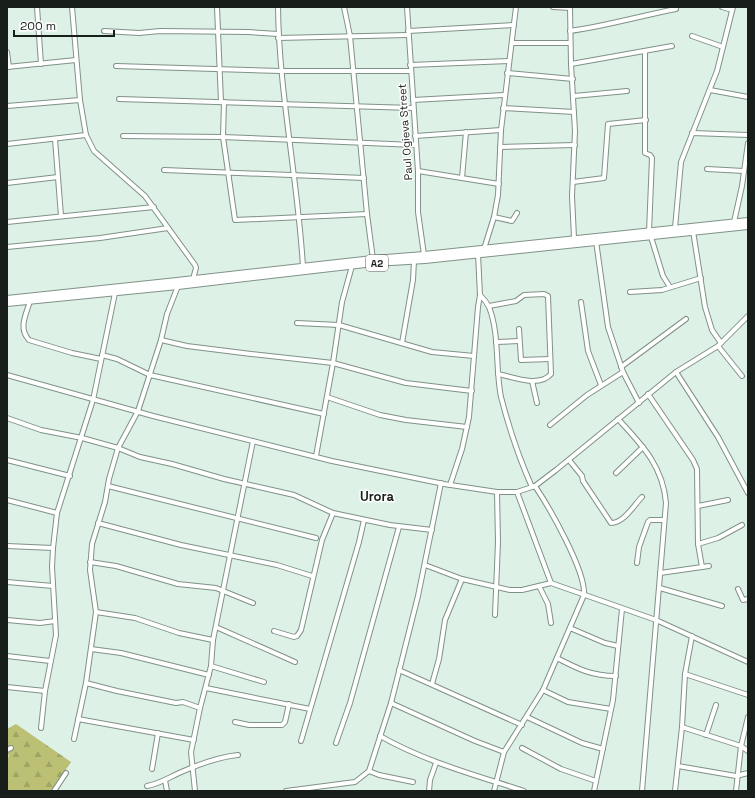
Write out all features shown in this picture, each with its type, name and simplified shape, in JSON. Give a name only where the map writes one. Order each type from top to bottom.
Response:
[{"type":"highway","name":"A2","points":[[7,304],[596,241],[650,234],[675,228],[748,221]]},
{"type":"highway","name":"A2","points":[[7,298],[373,259],[484,249],[574,238],[650,234],[748,226]]},
{"type":"street","points":[[36,7],[41,64]]},
{"type":"street","points":[[72,7],[80,100],[86,135],[94,151],[133,183],[154,207],[195,265],[196,268],[193,279]]},
{"type":"street","points":[[217,7],[223,137],[230,173],[235,220],[367,214]]},
{"type":"street","points":[[278,7],[280,71],[286,105],[289,140],[300,218],[303,267]]},
{"type":"street","points":[[344,7],[350,36],[352,70],[373,259]]},
{"type":"street","name":"Paul Ogieva Street","points":[[407,7],[410,71],[418,171],[418,212],[424,255]]},
{"type":"street","points":[[484,249],[494,217],[499,184],[504,95],[516,7]]},
{"type":"street","points":[[553,7],[570,7],[570,43],[574,96],[575,145],[573,182],[574,238]]},
{"type":"street","points":[[675,228],[681,162],[710,90],[723,47],[732,9],[722,7]]},
{"type":"street","points":[[570,32],[608,25],[647,14],[676,9]]},
{"type":"street","points":[[104,31],[217,32],[278,36],[350,36],[514,25]]},
{"type":"street","points":[[692,36],[723,47]]},
{"type":"street","points":[[512,43],[570,43]]},
{"type":"street","points":[[571,64],[672,46]]},
{"type":"street","points":[[7,52],[8,67],[76,60]]},
{"type":"street","points":[[644,52],[646,120],[645,153],[650,155],[652,158],[650,234],[663,276],[670,287]]},
{"type":"street","points":[[410,65],[509,61]]},
{"type":"street","points":[[116,66],[280,71],[410,71]]},
{"type":"street","points":[[507,73],[573,79]]},
{"type":"street","points":[[710,90],[748,96]]},
{"type":"street","points":[[574,96],[627,91]]},
{"type":"street","points":[[413,100],[504,95]]},
{"type":"street","points":[[7,106],[80,100]]},
{"type":"street","points":[[119,100],[413,108]]},
{"type":"street","points":[[503,108],[574,112]]},
{"type":"street","points":[[573,182],[604,178],[608,124],[646,120]]},
{"type":"street","points":[[415,136],[501,130]]},
{"type":"street","points":[[462,178],[466,132]]},
{"type":"street","points":[[692,133],[748,135]]},
{"type":"street","points":[[7,144],[86,135]]},
{"type":"street","points":[[123,136],[223,137],[415,145]]},
{"type":"street","points":[[54,139],[61,216]]},
{"type":"street","points":[[734,222],[748,142]]},
{"type":"street","points":[[500,147],[575,145]]},
{"type":"street","points":[[707,169],[744,171]]},
{"type":"street","points":[[164,170],[364,178]]},
{"type":"street","points":[[418,171],[499,184]]},
{"type":"street","points":[[7,183],[58,176]]},
{"type":"street","points":[[7,222],[154,207]]},
{"type":"street","points":[[494,217],[512,222],[517,213]]},
{"type":"street","points":[[7,247],[100,238],[168,228]]},
{"type":"street","points":[[693,231],[705,307],[712,330],[719,344],[742,376]]},
{"type":"street","points":[[596,241],[608,327],[622,372],[639,403]]},
{"type":"street","points":[[450,485],[462,449],[472,391],[480,295],[478,254]]},
{"type":"street","points":[[402,343],[413,280],[414,261]]},
{"type":"street","points":[[316,456],[333,363],[342,302],[352,266]]},
{"type":"street","points":[[630,292],[653,291],[701,278]]},
{"type":"street","points":[[74,739],[86,683],[96,612],[90,562],[92,544],[118,448],[138,411],[161,340],[167,314],[178,286]]},
{"type":"street","points":[[41,728],[50,661],[55,644],[53,548],[57,513],[93,400],[115,292]]},
{"type":"street","points":[[489,306],[516,301],[524,296],[544,294],[548,296],[550,359],[552,372],[550,376],[542,380],[532,381],[498,374]]},
{"type":"street","points":[[480,295],[489,306],[496,342],[501,397],[512,437],[533,486],[547,504],[564,535],[584,584],[584,595],[543,690],[504,752],[494,791]]},
{"type":"street","points":[[30,301],[22,328],[25,336],[29,340],[72,353],[117,359],[150,375],[324,414]]},
{"type":"street","points":[[581,302],[588,351],[601,385]]},
{"type":"street","points":[[7,375],[93,400],[332,461],[450,485],[497,492],[517,492],[533,486],[569,460],[676,372],[719,344],[748,316]]},
{"type":"street","points":[[621,367],[686,319]]},
{"type":"street","points":[[297,323],[339,325],[432,352],[474,356]]},
{"type":"street","points":[[519,329],[522,360],[550,359]]},
{"type":"street","points":[[161,340],[187,346],[333,363],[406,383],[472,391]]},
{"type":"street","points":[[496,342],[519,341]]},
{"type":"street","points":[[550,425],[601,385],[622,372]]},
{"type":"street","points":[[676,372],[718,437],[748,493]]},
{"type":"street","points":[[532,381],[537,402]]},
{"type":"street","points":[[648,394],[693,460],[697,470],[698,544],[702,567]]},
{"type":"street","points":[[327,397],[380,414],[406,420],[434,422],[467,427]]},
{"type":"street","points":[[7,418],[41,430],[82,438],[118,448],[140,457],[294,495],[333,513],[399,527],[432,530]]},
{"type":"street","points":[[618,419],[652,459],[664,484],[666,503],[642,791]]},
{"type":"street","points":[[195,791],[192,752],[200,708],[211,666],[213,640],[253,441]]},
{"type":"street","points":[[616,473],[643,447]]},
{"type":"street","points":[[7,460],[70,476]]},
{"type":"street","points":[[569,460],[582,476],[583,481],[611,523],[615,523],[628,514],[642,496]]},
{"type":"street","points":[[286,791],[355,782],[369,771],[391,703],[425,565],[441,483]]},
{"type":"street","points":[[108,486],[201,511],[238,518],[316,538]]},
{"type":"street","points":[[495,615],[498,542],[497,492]]},
{"type":"street","points":[[517,492],[551,583]]},
{"type":"street","points":[[7,500],[57,513]]},
{"type":"street","points":[[698,506],[728,500]]},
{"type":"street","points":[[274,631],[294,637],[299,634],[322,540],[333,513]]},
{"type":"street","points":[[301,741],[359,542],[364,520]]},
{"type":"street","points":[[637,563],[639,548],[648,522],[650,520],[664,520]]},
{"type":"street","points":[[98,523],[181,545],[277,565],[312,576]]},
{"type":"street","points":[[698,544],[718,538],[742,525]]},
{"type":"street","points":[[336,743],[350,703],[399,527]]},
{"type":"street","points":[[7,546],[53,548]]},
{"type":"street","points":[[90,562],[116,566],[178,584],[206,586],[223,590],[253,603]]},
{"type":"street","points":[[425,565],[462,579],[496,587],[522,590],[551,583],[656,620],[748,662]]},
{"type":"street","points":[[660,573],[709,566]]},
{"type":"street","points":[[432,684],[439,659],[445,620],[462,579]]},
{"type":"street","points":[[7,582],[53,586]]},
{"type":"street","points":[[540,586],[548,604],[551,623]]},
{"type":"street","points":[[660,588],[722,606]]},
{"type":"street","points":[[738,589],[743,600],[748,599]]},
{"type":"street","points":[[594,791],[611,709],[616,676],[622,608]]},
{"type":"street","points":[[96,612],[135,618],[179,633],[213,640]]},
{"type":"street","points":[[7,620],[40,623],[55,622]]},
{"type":"street","points":[[216,627],[295,662]]},
{"type":"street","points":[[570,628],[605,643],[618,646]]},
{"type":"street","points":[[675,791],[682,728],[685,674],[692,636]]},
{"type":"street","points":[[91,649],[121,653],[209,675]]},
{"type":"street","points":[[7,656],[50,661]]},
{"type":"street","points":[[557,658],[593,674],[616,676]]},
{"type":"street","points":[[211,666],[264,682]]},
{"type":"street","points":[[399,670],[522,725]]},
{"type":"street","points":[[685,674],[748,695]]},
{"type":"street","points":[[86,683],[176,703],[182,702],[200,708]]},
{"type":"street","points":[[7,687],[45,691]]},
{"type":"street","points":[[206,688],[310,709]]},
{"type":"street","points":[[543,690],[568,702],[611,709]]},
{"type":"street","points":[[391,703],[504,752]]},
{"type":"street","points":[[235,722],[248,725],[282,725],[289,704]]},
{"type":"street","points":[[706,735],[716,705]]},
{"type":"street","points":[[527,717],[582,743],[603,749]]},
{"type":"street","points":[[736,791],[736,776],[748,717]]},
{"type":"street","points":[[78,719],[194,740]]},
{"type":"street","points":[[682,728],[741,746],[748,751]]},
{"type":"street","points":[[152,769],[158,733]]},
{"type":"street","points":[[380,736],[416,755],[524,791]]},
{"type":"street","points":[[522,748],[566,771],[596,781]]},
{"type":"street","points":[[147,786],[223,756],[238,755]]},
{"type":"street","points":[[429,791],[436,762]]},
{"type":"street","points":[[678,766],[736,776],[748,773]]},
{"type":"street","points":[[369,771],[379,775],[413,782]]},
{"type":"street","points":[[54,791],[66,773]]},
{"type":"street","points":[[165,780],[167,791]]},
{"type":"green space","points":[[16,724],[71,762],[51,791],[7,791],[7,759],[9,756],[7,753],[7,729]]},
{"type":"district","name":"Urora","points":[[377,496]]}]
